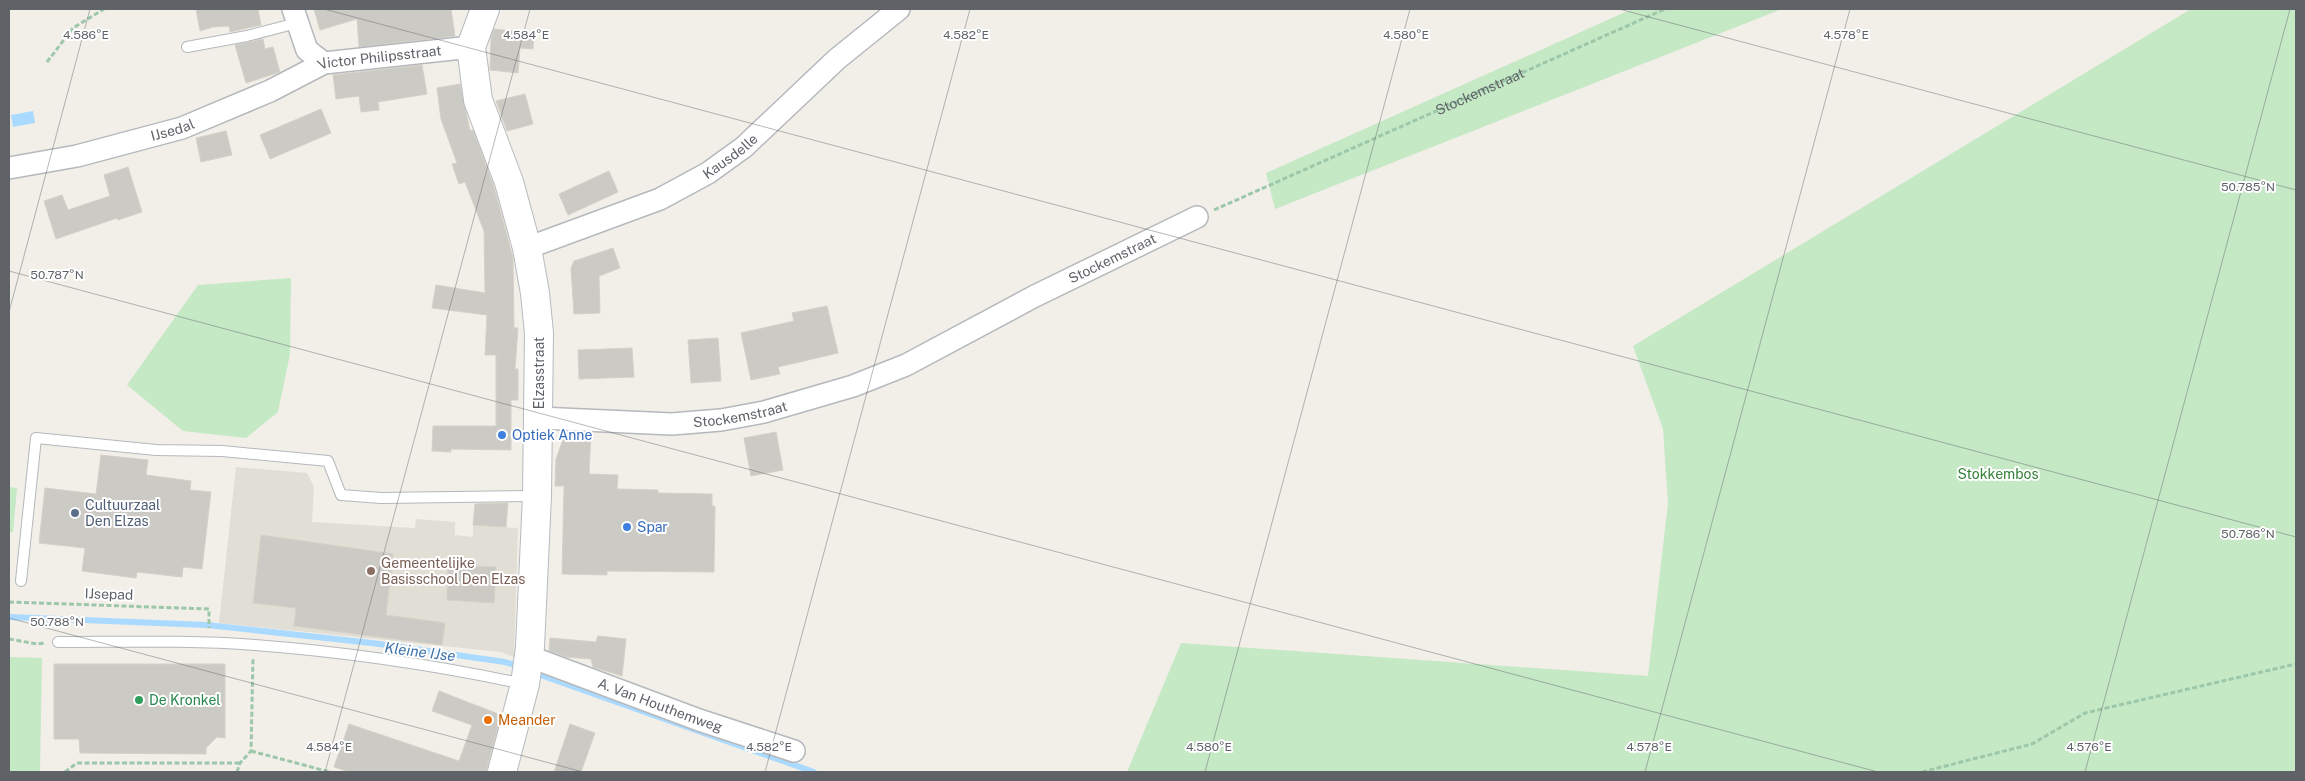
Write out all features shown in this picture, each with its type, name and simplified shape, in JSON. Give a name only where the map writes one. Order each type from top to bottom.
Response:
[{"type":"street","points":[[471,47],[485,9]]},
{"type":"street","name":"Kausdelle","points":[[527,248],[660,199],[708,173],[744,147],[837,58],[899,9]]},
{"type":"street","name":"Victor Philipsstraat","points":[[295,16],[307,50],[324,63],[471,47]]},
{"type":"street","name":"Elzasstraat","points":[[471,47],[478,100],[509,182],[527,248],[535,293],[539,333],[537,496],[527,669],[502,772]]},
{"type":"street","name":"IJsedal","points":[[9,168],[77,156],[182,128],[270,91],[324,63]]},
{"type":"street","name":"Stockemstraat","points":[[538,418],[672,424],[721,420],[764,412],[854,386],[906,365],[1035,296],[1197,217]]},
{"type":"street","name":"A. Van Houthemweg","points":[[527,669],[699,720],[794,751]]},
{"type":"lane","points":[[187,47],[247,36],[295,16]]},
{"type":"lane","points":[[20,581],[36,438],[156,450],[222,451],[328,461],[341,495],[381,498],[537,496]]},
{"type":"lane","points":[[58,642],[253,645],[400,660],[527,669]]},
{"type":"path","points":[[47,62],[73,28],[104,9]]},
{"type":"path","name":"Stockemstraat","points":[[1197,217],[1665,9]]},
{"type":"path","name":"IJsepad","points":[[9,602],[209,611],[209,637]]},
{"type":"path","points":[[9,640],[37,644],[58,642]]},
{"type":"path","points":[[237,771],[240,763],[251,751],[253,645]]},
{"type":"path","points":[[1922,772],[2032,744],[2085,713],[2296,664]]},
{"type":"path","points":[[251,751],[330,772]]},
{"type":"path","points":[[65,772],[77,763],[240,763]]},
{"type":"shaded area","name":"Gemeentelijke Basisschool Den Elzas","points":[[236,467],[307,473],[314,487],[312,522],[415,528],[416,519],[455,522],[455,535],[473,537],[473,525],[518,528],[514,657],[501,652],[219,623]]},
{"type":"green space","points":[[1632,9],[1782,9],[1275,209],[1266,173]]},
{"type":"green space","name":"Stokkembos","points":[[2191,9],[2296,9],[2296,772],[1127,772],[1181,643],[1648,676],[1668,503],[1663,429],[1633,346]]},
{"type":"green space","points":[[291,278],[290,354],[278,412],[246,438],[183,431],[127,385],[198,285]]},
{"type":"green space","points":[[9,487],[17,488],[13,532],[9,532]]},
{"type":"green space","points":[[9,657],[42,658],[40,772],[9,772]]},
{"type":"water","points":[[33,111],[35,123],[13,127],[11,115]]},
{"type":"building","points":[[196,9],[258,9],[261,25],[230,32],[229,26],[213,27],[200,31]]},
{"type":"building","points":[[314,9],[451,9],[455,36],[359,47],[357,19],[320,30]]},
{"type":"building","points":[[494,29],[534,33],[533,49],[520,48],[518,73],[490,70],[491,37]]},
{"type":"building","points":[[263,39],[265,49],[273,47],[280,72],[246,83],[235,45]]},
{"type":"building","points":[[422,65],[427,94],[378,102],[379,110],[361,112],[359,96],[336,99],[333,75]]},
{"type":"building","points":[[460,84],[470,131],[473,130],[494,187],[513,258],[514,328],[518,328],[515,369],[518,369],[518,400],[511,400],[511,450],[451,449],[451,452],[432,451],[433,426],[496,426],[496,355],[485,355],[487,315],[432,308],[436,285],[485,293],[484,231],[465,182],[459,184],[452,164],[457,163],[441,119],[437,88]]},
{"type":"building","points":[[525,94],[533,124],[507,131],[496,101]]},
{"type":"building","points":[[321,109],[331,133],[270,159],[260,135]]},
{"type":"building","points":[[226,131],[232,155],[201,162],[196,138]]},
{"type":"building","points":[[128,167],[142,212],[118,220],[117,218],[56,239],[44,201],[62,195],[68,210],[110,196],[104,175]]},
{"type":"building","points":[[609,171],[618,192],[568,215],[559,194]]},
{"type":"building","points":[[613,248],[620,268],[599,276],[600,313],[574,314],[571,268],[574,261]]},
{"type":"building","points":[[827,306],[838,353],[778,367],[780,374],[751,380],[741,333],[794,321],[792,313]]},
{"type":"building","points":[[718,338],[721,381],[691,383],[688,340]]},
{"type":"building","points":[[632,348],[634,377],[579,379],[578,350]]},
{"type":"building","points":[[776,432],[783,470],[751,476],[744,438]]},
{"type":"building","points":[[591,433],[589,474],[618,475],[617,489],[658,490],[658,493],[712,494],[712,506],[715,506],[714,572],[607,571],[607,575],[562,574],[564,486],[555,486],[556,459],[565,434]]},
{"type":"building","points":[[101,455],[148,460],[146,475],[191,481],[190,490],[211,492],[202,569],[183,567],[182,577],[137,572],[136,578],[82,571],[85,548],[39,543],[45,488],[96,494]]},
{"type":"building","points":[[508,503],[506,527],[473,525],[475,504]]},
{"type":"building","points":[[261,535],[393,554],[386,615],[445,623],[442,645],[294,626],[296,608],[253,603]]},
{"type":"building","points":[[448,565],[496,567],[494,603],[447,600]]},
{"type":"building","points":[[598,636],[626,639],[622,676],[593,667],[591,659],[567,657],[549,651],[550,638],[596,642]]},
{"type":"building","name":"De Kronkel","points":[[54,664],[225,664],[225,738],[217,737],[206,748],[206,754],[80,753],[79,739],[54,739]]},
{"type":"building","points":[[439,691],[501,715],[486,772],[350,772],[334,767],[349,724],[459,761],[472,725],[432,711]]},
{"type":"building","points":[[570,724],[595,733],[581,772],[554,772]]},
{"type":"waterway","name":"Kleine IJse","points":[[9,617],[207,625],[372,643],[505,662],[521,667]]},
{"type":"waterway","name":"Kleine IJse","points":[[532,672],[814,772]]},
{"type":"place","name":"Optiek Anne","points":[[502,435]]},
{"type":"place","name":"Cultuurzaal Den Elzas","points":[[75,513]]},
{"type":"place","name":"Spar","points":[[627,527]]},
{"type":"place","name":"Gemeentelijke Basisschool Den Elzas","points":[[371,571]]},
{"type":"place","name":"De Kronkel","points":[[139,700]]},
{"type":"place","name":"Meander","points":[[488,720]]}]
